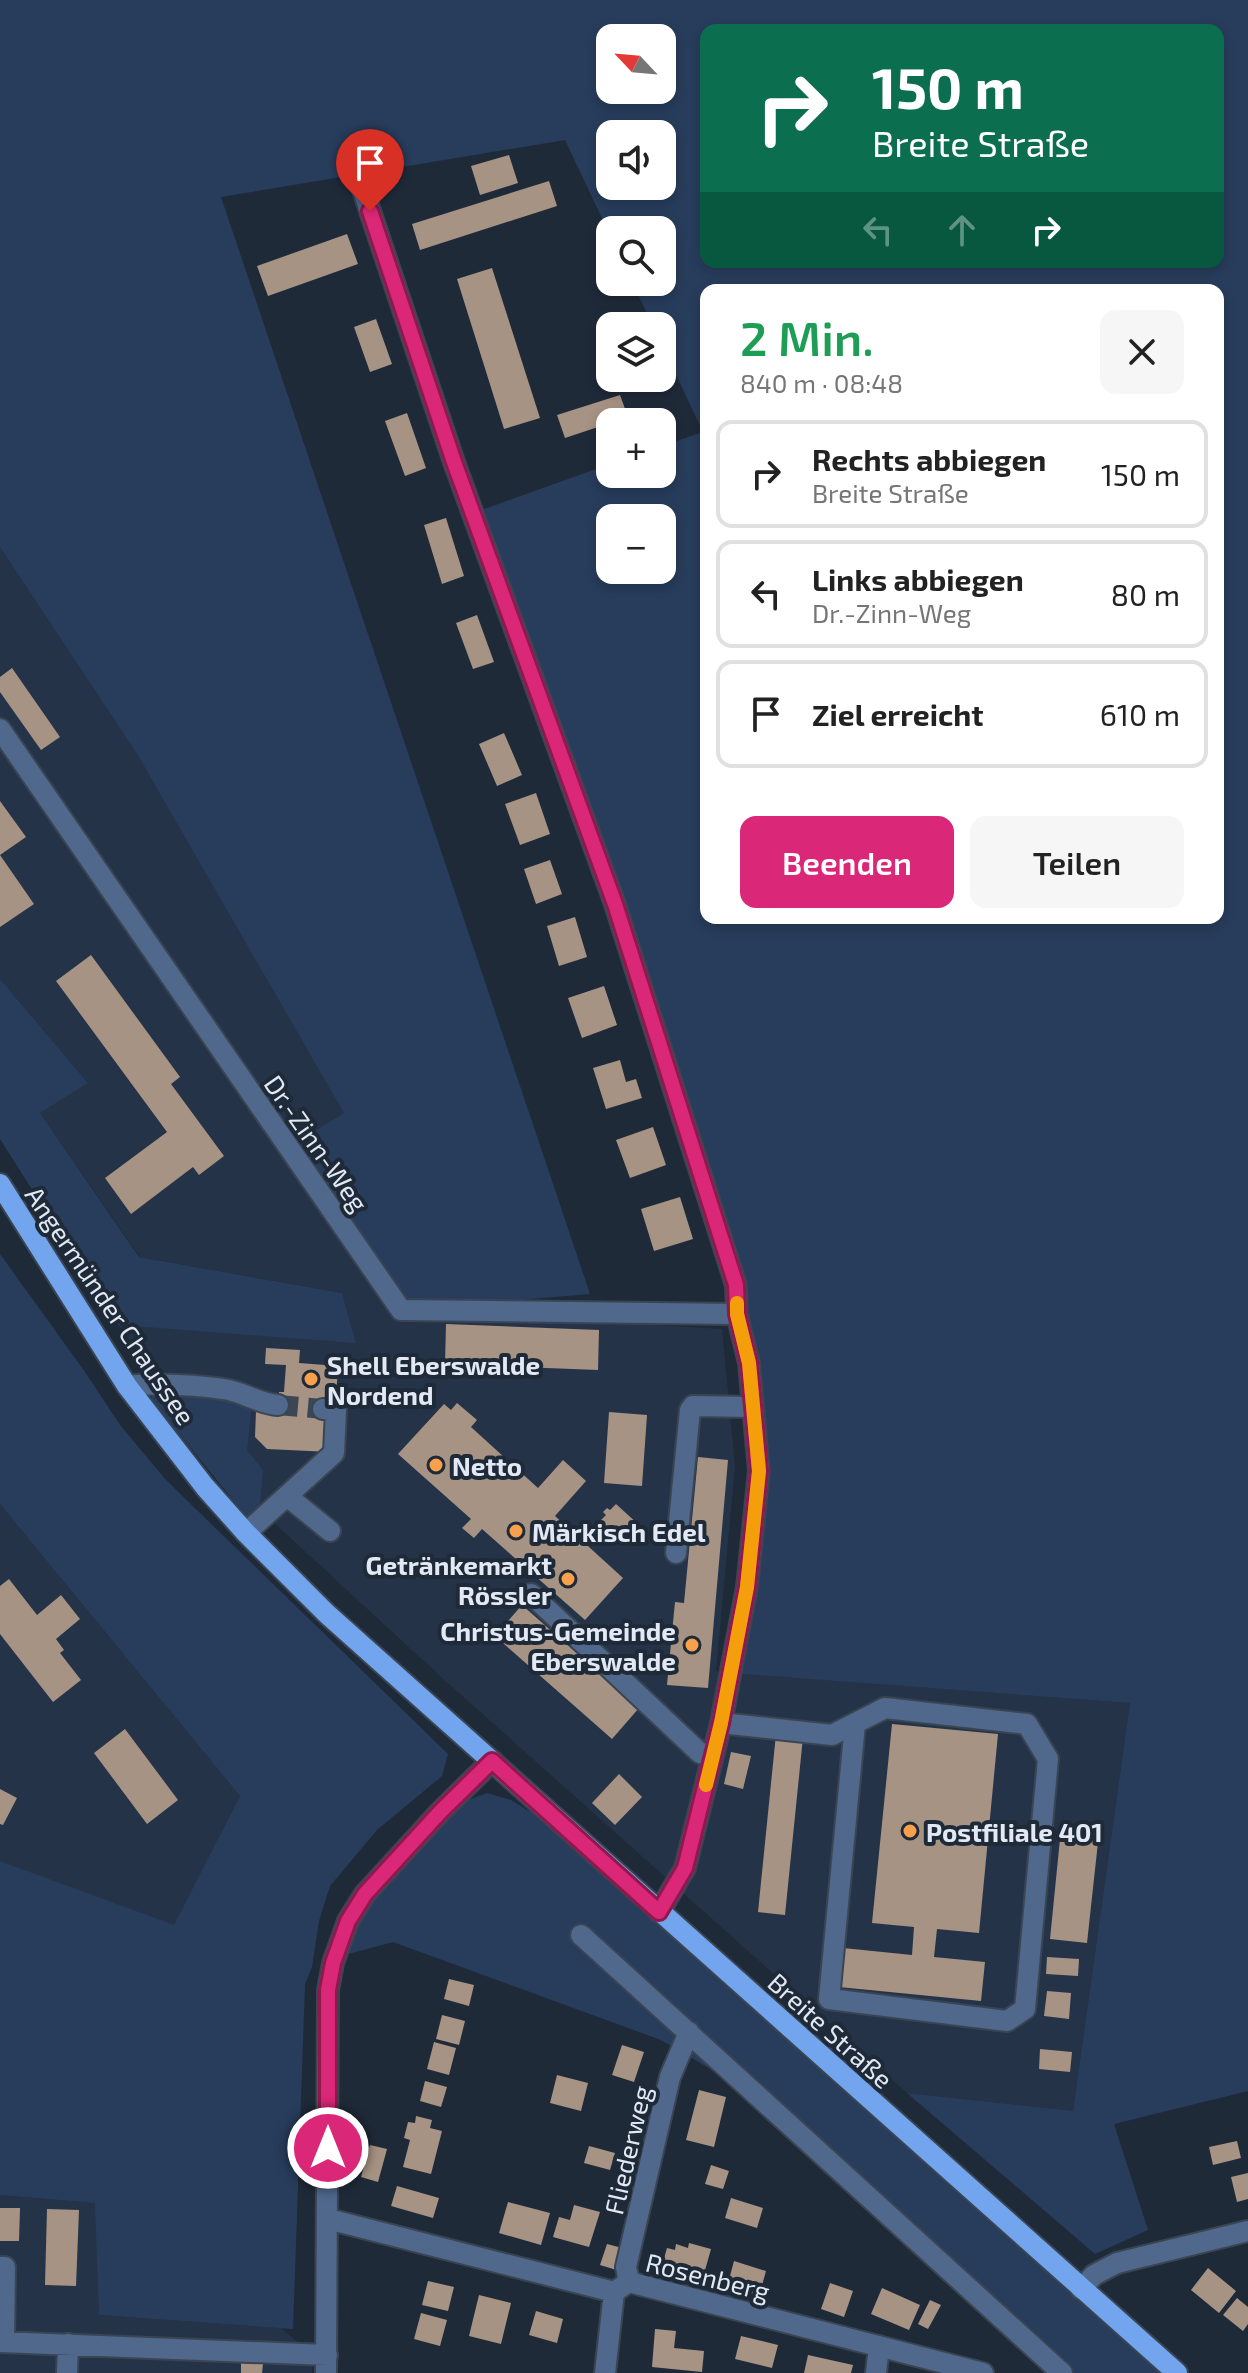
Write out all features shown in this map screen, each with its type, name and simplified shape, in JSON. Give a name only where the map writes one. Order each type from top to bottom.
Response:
[{"type":"main road","name":"Angermünder Chaussee","points":[[0,1184],[127,1386],[205,1487],[327,1614],[452,1725]]},
{"type":"main road","name":"Breite Straße","points":[[452,1725],[1177,2373]]},
{"type":"street","points":[[361,184],[454,462],[615,904],[736,1285],[737,1314],[749,1363],[759,1471],[747,1587],[721,1723],[685,1868],[659,1912]]},
{"type":"street","name":"Dr.-Zinn-Weg","points":[[0,729],[401,1310],[737,1314]]},
{"type":"street","points":[[127,1386],[151,1384],[229,1390],[278,1405]]},
{"type":"street","points":[[676,1553],[690,1410],[693,1406],[753,1407]]},
{"type":"street","points":[[246,1533],[334,1453],[336,1410],[323,1409]]},
{"type":"street","points":[[287,1496],[330,1531]]},
{"type":"street","points":[[531,1594],[700,1753],[713,1755]]},
{"type":"street","points":[[721,1723],[832,1735],[885,1708],[1027,1724],[1048,1759],[1025,2009],[1007,2021],[829,1999],[855,1724]]},
{"type":"street","points":[[0,2267],[5,2267],[2,2342],[68,2344],[327,2364],[328,1990],[338,1949],[348,1921],[365,1894],[492,1761]]},
{"type":"street","points":[[581,1935],[1062,2373]]},
{"type":"street","name":"Fliederweg","points":[[605,2373],[621,2287],[670,2077],[689,2032]]},
{"type":"street","name":"Rosenberg","points":[[328,2219],[879,2346],[983,2373]]},
{"type":"street","points":[[1081,2289],[1094,2275],[1117,2263],[1248,2231]]},
{"type":"street","points":[[67,2373],[68,2344]]},
{"type":"street","points":[[876,2373],[879,2346]]},
{"type":"shaded area","points":[[0,0],[1248,0],[1248,2091],[1114,2124],[1148,2230],[1095,2254],[907,2093],[1073,2111],[1130,1703],[731,1673],[759,1471],[736,1285],[473,513],[596,469],[596,488],[676,488],[676,441],[700,433],[700,924],[1224,924],[1224,284],[700,284],[700,426],[676,375],[676,312],[646,312],[639,296],[676,296],[676,216],[601,216],[565,140],[221,197],[590,1294],[401,1310],[288,1148],[344,1113],[137,754],[0,547]]},
{"type":"shaded area","points":[[0,547],[137,754],[345,1114],[289,1147],[401,1310],[722,1329],[735,1466],[716,1671],[1130,1703],[1073,2111],[907,2093],[439,1675],[245,1496],[165,1403],[147,1362],[118,1325],[356,1342],[342,1293],[140,1257],[40,1113],[88,1083],[0,979]]},
{"type":"shaded area","points":[[0,979],[88,1083],[40,1113],[139,1257],[342,1293],[356,1343],[118,1325],[0,1139]]},
{"type":"shaded area","points":[[0,1254],[120,1425],[166,1480],[448,1754],[442,1776],[377,1830],[330,1886],[319,1921],[312,1967],[305,1984],[293,2329],[99,2315],[95,2203],[0,2195],[0,1861],[174,1925],[240,1796],[0,1504]]},
{"type":"shaded area","points":[[155,1389],[252,1403],[247,1450],[263,1470],[259,1515],[246,1516],[151,1399]]},
{"type":"shaded area","points":[[0,1504],[240,1796],[174,1926],[0,1861]]},
{"type":"shaded area","points":[[487,1793],[511,1800],[537,1816],[1164,2373],[1052,2373],[721,2075],[661,2040],[393,1942],[345,1955],[356,1925],[403,1861],[463,1802]]},
{"type":"shaded area","points":[[0,2195],[96,2203],[99,2315],[281,2328],[312,2354],[312,2373],[0,2373]]},
{"type":"building","points":[[509,155],[518,183],[480,195],[471,166]]},
{"type":"building","points":[[549,181],[557,206],[420,250],[412,224]]},
{"type":"building","points":[[347,234],[358,264],[268,296],[257,266]]},
{"type":"building","points":[[492,268],[540,418],[504,429],[457,279]]},
{"type":"building","points":[[376,319],[392,364],[370,372],[354,327]]},
{"type":"building","points":[[620,395],[625,408],[596,408],[596,428],[565,438],[557,415]]},
{"type":"building","points":[[407,413],[426,468],[405,476],[385,421]]},
{"type":"building","points":[[446,518],[464,576],[442,584],[424,525]]},
{"type":"building","points":[[477,615],[494,662],[473,669],[456,623]]},
{"type":"building","points":[[12,668],[60,737],[41,750],[0,692],[0,677]]},
{"type":"building","points":[[504,733],[522,775],[497,786],[479,744]]},
{"type":"building","points":[[536,793],[550,834],[520,845],[505,804]]},
{"type":"building","points":[[0,801],[26,837],[0,855]]},
{"type":"building","points":[[0,855],[34,904],[0,927]]},
{"type":"building","points":[[550,860],[562,894],[536,904],[524,869]]},
{"type":"building","points":[[575,917],[587,957],[559,966],[547,926]]},
{"type":"building","points":[[91,955],[180,1077],[171,1084],[224,1156],[199,1175],[193,1167],[131,1214],[105,1178],[167,1132],[56,981]]},
{"type":"building","points":[[604,986],[617,1025],[582,1038],[568,998]]},
{"type":"building","points":[[620,1060],[626,1082],[636,1079],[642,1098],[606,1109],[593,1068]]},
{"type":"building","points":[[653,1127],[666,1165],[630,1178],[616,1140]]},
{"type":"building","points":[[680,1197],[693,1239],[654,1251],[641,1209]]},
{"type":"building","points":[[446,1324],[599,1330],[598,1370],[445,1364]]},
{"type":"building","points":[[266,1348],[300,1350],[299,1363],[338,1366],[336,1398],[324,1398],[323,1416],[332,1416],[330,1452],[267,1449],[255,1437],[256,1411],[278,1412],[279,1392],[284,1392],[286,1365],[265,1364]]},
{"type":"building","points":[[457,1403],[477,1420],[471,1427],[538,1488],[563,1460],[586,1481],[555,1516],[623,1578],[585,1620],[482,1529],[474,1538],[462,1528],[471,1519],[398,1454],[444,1404],[451,1410]]},
{"type":"building","points":[[609,1412],[647,1415],[642,1486],[604,1483]]},
{"type":"building","points":[[698,1457],[728,1460],[708,1688],[667,1685],[675,1602],[684,1603]]},
{"type":"building","points":[[616,1504],[639,1525],[623,1542],[600,1521],[606,1515],[603,1512]]},
{"type":"building","points":[[9,1579],[37,1615],[61,1595],[80,1619],[56,1639],[64,1650],[60,1653],[81,1680],[53,1702],[0,1634],[0,1586]]},
{"type":"building","points":[[522,1605],[639,1708],[612,1739],[495,1636]]},
{"type":"building","points":[[892,1724],[998,1734],[979,1933],[937,1929],[934,1957],[985,1962],[981,2001],[839,1987],[843,1948],[912,1955],[914,1927],[872,1923]]},
{"type":"building","points":[[125,1729],[178,1800],[147,1824],[94,1753]]},
{"type":"building","points":[[776,1734],[803,1737],[785,1915],[758,1912]]},
{"type":"building","points":[[731,1752],[751,1756],[743,1789],[724,1784]]},
{"type":"building","points":[[619,1774],[642,1797],[615,1825],[592,1803]]},
{"type":"building","points":[[0,1789],[17,1798],[3,1825],[0,1824]]},
{"type":"building","points":[[1061,1829],[1099,1833],[1087,1943],[1050,1939]]},
{"type":"building","points":[[1047,1957],[1079,1959],[1078,1976],[1046,1974]]},
{"type":"building","points":[[449,1979],[474,1985],[469,2006],[444,1999]]},
{"type":"building","points":[[1047,1991],[1071,1993],[1069,2019],[1044,2016]]},
{"type":"building","points":[[442,2015],[465,2021],[459,2045],[436,2039]]},
{"type":"building","points":[[434,2042],[456,2048],[449,2075],[427,2069]]},
{"type":"building","points":[[622,2045],[644,2052],[634,2082],[612,2075]]},
{"type":"building","points":[[1040,2049],[1072,2052],[1070,2072],[1039,2069]]},
{"type":"building","points":[[557,2075],[588,2083],[581,2111],[550,2103]]},
{"type":"building","points":[[425,2081],[447,2087],[441,2107],[420,2101]]},
{"type":"building","points":[[699,2090],[726,2097],[714,2147],[686,2140]]},
{"type":"building","points":[[416,2116],[432,2120],[430,2128],[442,2131],[431,2174],[403,2167],[410,2140],[404,2138],[408,2122],[415,2123]]},
{"type":"building","points":[[1237,2141],[1241,2158],[1213,2165],[1209,2147]]},
{"type":"building","points":[[370,2145],[387,2149],[378,2182],[361,2177]]},
{"type":"building","points":[[589,2146],[615,2153],[610,2170],[584,2163]]},
{"type":"building","points":[[711,2165],[729,2171],[723,2189],[705,2184]]},
{"type":"building","points":[[1248,2173],[1248,2199],[1237,2202],[1231,2177]]},
{"type":"building","points":[[397,2186],[439,2198],[433,2218],[391,2206]]},
{"type":"building","points":[[731,2198],[763,2208],[757,2228],[725,2218]]},
{"type":"building","points":[[508,2202],[550,2213],[541,2245],[499,2233]]},
{"type":"building","points":[[574,2205],[600,2212],[589,2247],[553,2237],[559,2217],[570,2220]]},
{"type":"building","points":[[0,2208],[20,2208],[19,2241],[0,2241]]},
{"type":"building","points":[[47,2209],[79,2210],[76,2286],[45,2285]]},
{"type":"building","points":[[689,2243],[711,2249],[702,2281],[661,2269],[667,2248],[675,2250],[676,2244],[688,2248]]},
{"type":"building","points":[[607,2244],[626,2249],[620,2271],[600,2265]]},
{"type":"building","points":[[734,2261],[766,2271],[759,2296],[727,2287]]},
{"type":"building","points":[[1208,2268],[1236,2291],[1219,2313],[1191,2290]]},
{"type":"building","points":[[428,2281],[454,2287],[448,2311],[422,2305]]},
{"type":"building","points":[[830,2283],[853,2291],[844,2317],[821,2309]]},
{"type":"building","points":[[882,2288],[920,2305],[909,2330],[871,2314]]},
{"type":"building","points":[[479,2295],[511,2303],[501,2344],[469,2336]]},
{"type":"building","points":[[1237,2298],[1248,2307],[1248,2324],[1243,2331],[1223,2315]]},
{"type":"building","points":[[930,2300],[941,2305],[928,2329],[918,2324]]},
{"type":"building","points":[[536,2311],[563,2319],[557,2343],[529,2335]]},
{"type":"building","points":[[421,2313],[447,2320],[440,2346],[414,2339]]},
{"type":"building","points":[[655,2329],[676,2331],[674,2348],[704,2351],[702,2372],[652,2367]]},
{"type":"building","points":[[741,2336],[778,2345],[772,2368],[735,2359]]},
{"type":"building","points":[[808,2355],[853,2365],[851,2373],[804,2373]]},
{"type":"building","points":[[241,2363],[263,2364],[262,2373],[241,2373]]},
{"type":"tunnel","points":[[278,1405],[323,1409]]},
{"type":"slow traffic","points":[[706,1785],[747,1587],[759,1471],[749,1363],[737,1303]]},
{"type":"place","name":"Shell Eberswalde Nordend","points":[[311,1379]]},
{"type":"place","name":"Netto","points":[[436,1465]]},
{"type":"place","name":"Märkisch Edel","points":[[516,1531]]},
{"type":"place","name":"Getränkemarkt Rössler","points":[[568,1579]]},
{"type":"place","name":"Christus-Gemeinde Eberswalde","points":[[692,1645]]},
{"type":"place","name":"Postfiliale 401","points":[[910,1831]]},
{"type":"route","points":[[328,2148],[328,1990],[333,1963],[348,1921],[365,1894],[492,1761],[659,1912],[685,1868],[721,1723],[747,1587],[759,1471],[749,1363],[737,1314],[736,1285],[615,904],[454,462],[370,211]]}]
